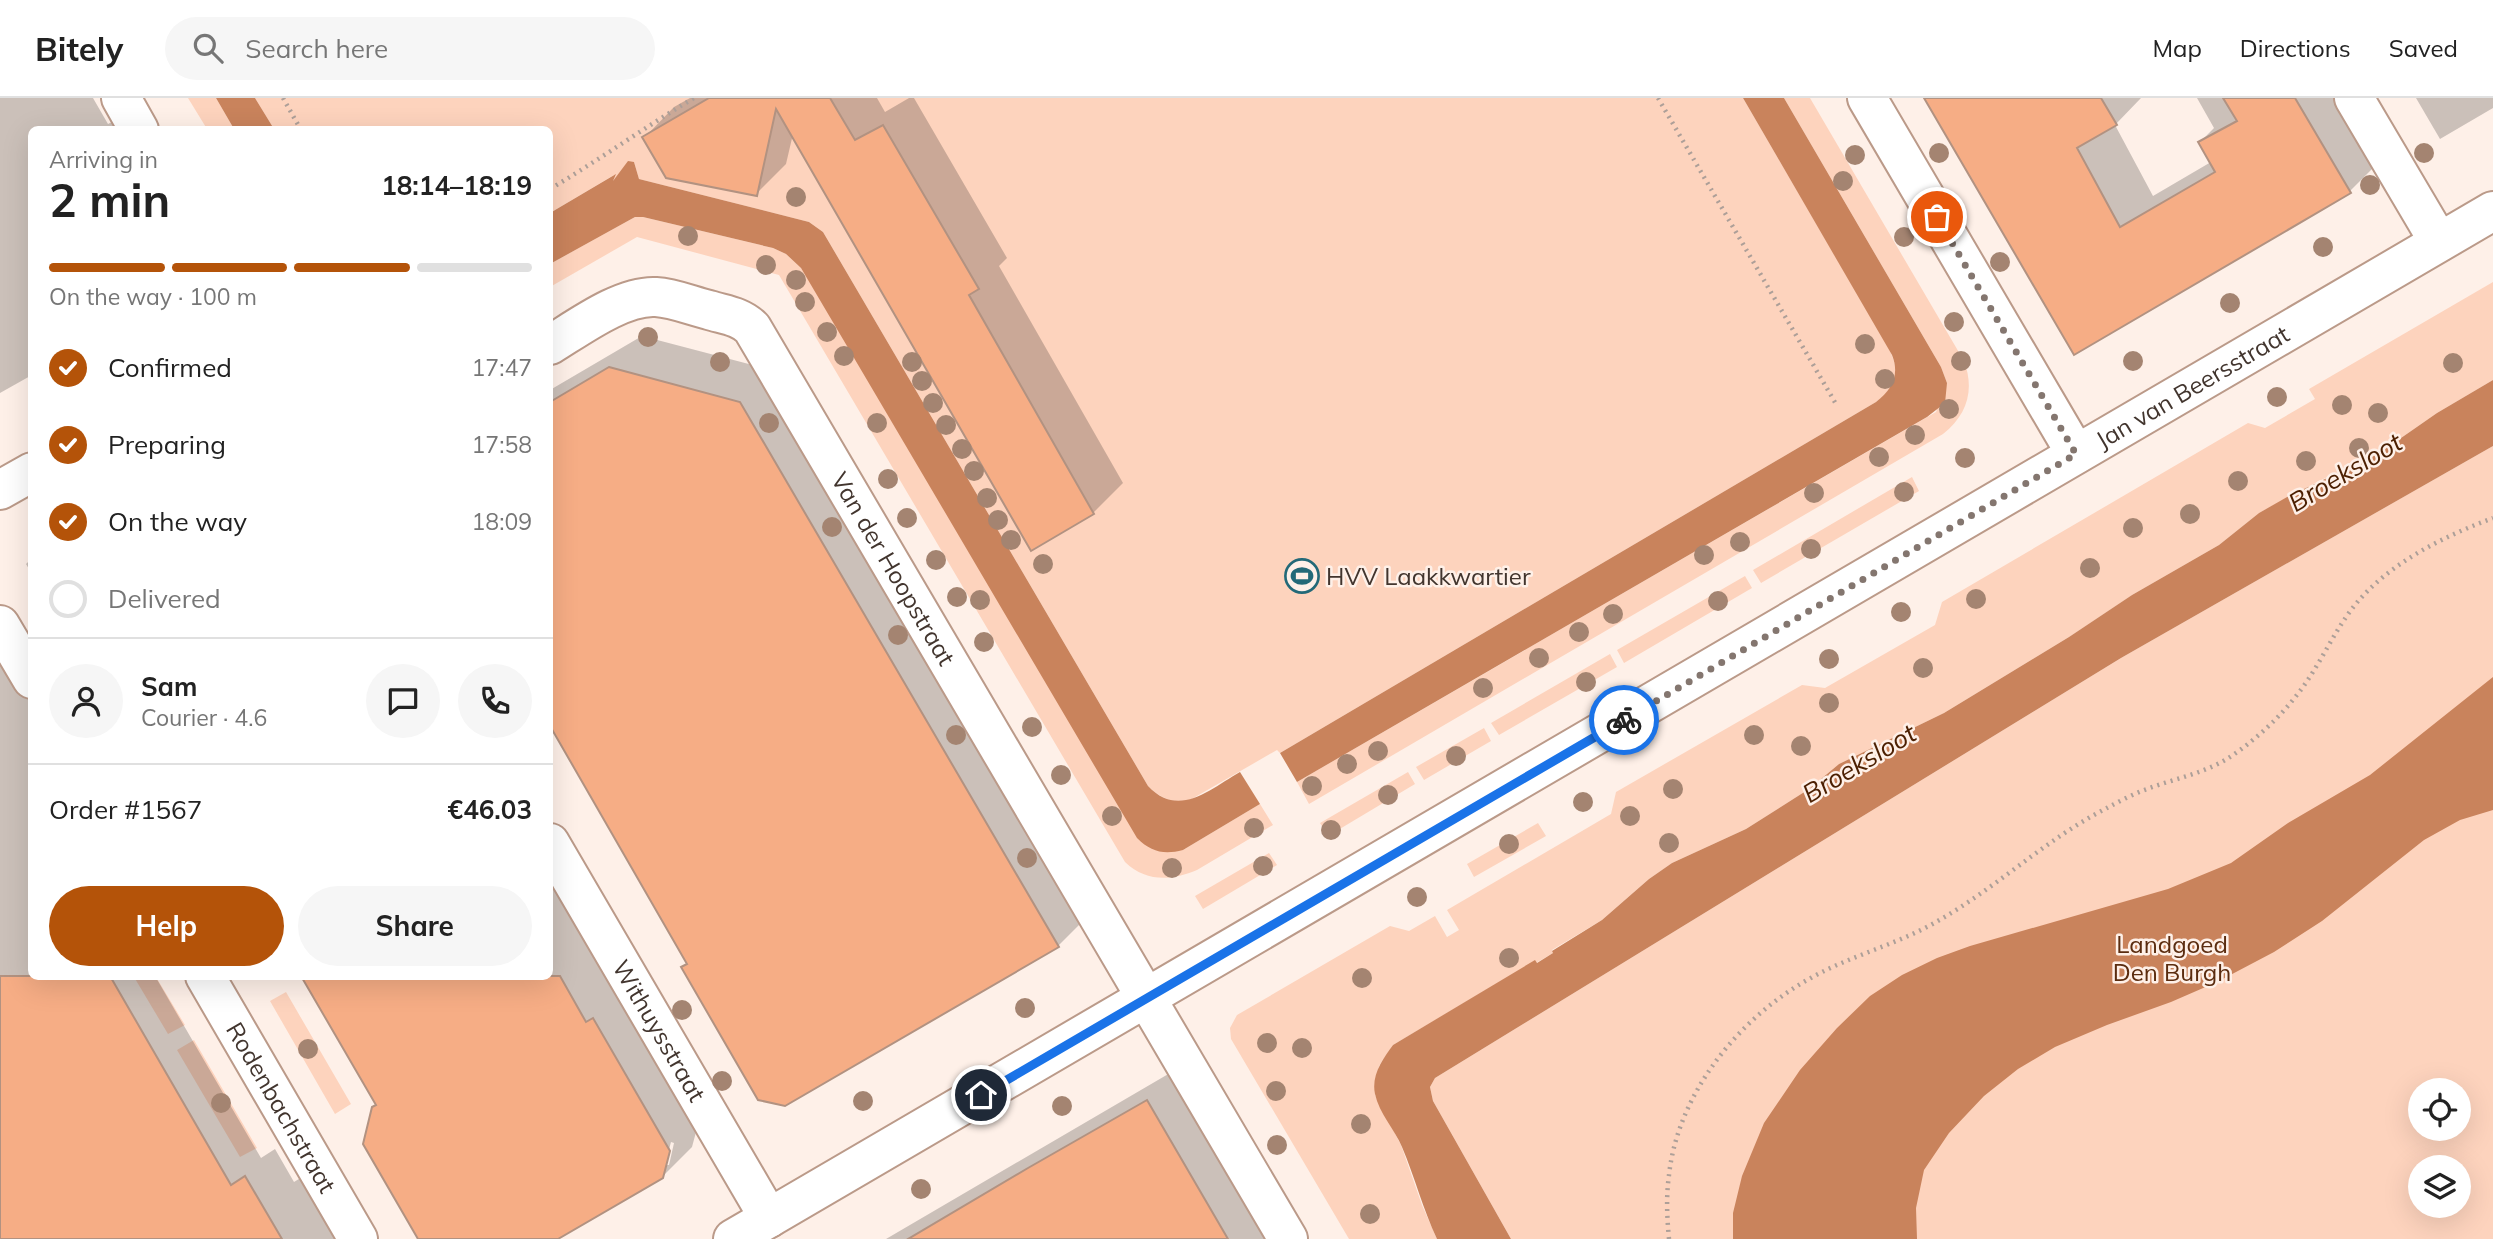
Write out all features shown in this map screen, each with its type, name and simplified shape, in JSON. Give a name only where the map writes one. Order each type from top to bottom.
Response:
[{"type":"street","points":[[121,98],[137,126]]},
{"type":"street","points":[[1867,98],[2076,454]]},
{"type":"street","points":[[2354,98],[2439,242]]},
{"type":"street","name":"Jan van Beersstraat","points":[[733,1239],[2493,211]]},
{"type":"street","name":"Van der Hoopstraat","points":[[553,343],[602,314],[650,297],[664,298],[737,317],[752,328],[1288,1239]]},
{"type":"street","points":[[0,490],[28,474]]},
{"type":"street","points":[[0,625],[28,672]]},
{"type":"street","name":"Withuysstraat","points":[[553,848],[769,1218]]},
{"type":"street","name":"Rodenbachstraat","points":[[207,980],[358,1239]]},
{"type":"path","points":[[283,98],[299,126]]},
{"type":"path","points":[[553,187],[590,166],[642,128],[694,98]]},
{"type":"path","points":[[1658,98],[1836,404]]},
{"type":"path","points":[[1669,1239],[1666,1206],[1669,1172],[1678,1135],[1693,1099],[1713,1066],[1758,1014],[1810,978],[1881,949],[1939,921],[2065,832],[2104,810],[2146,789],[2209,769],[2232,755],[2270,727],[2301,690],[2359,600],[2386,573],[2426,548],[2493,518]]},
{"type":"green space","points":[[188,98],[216,98],[232,126],[205,126]]},
{"type":"green space","name":"HVV Laakkwartier","points":[[255,98],[1743,98],[1887,345],[1894,362],[1895,376],[1884,396],[1876,402],[1280,753],[1277,750],[1190,800],[1172,800],[1162,797],[1148,786],[823,232],[809,222],[639,179],[634,162],[613,181],[614,175],[553,211],[553,126],[272,126]]},
{"type":"green space","points":[[1784,98],[1810,98],[1964,361],[1969,392],[1958,419],[1943,434],[1309,804],[1297,782],[1936,412],[1947,383],[1941,367]]},
{"type":"green space","points":[[635,217],[773,248],[786,254],[801,268],[1183,850],[1260,804],[1273,825],[1197,870],[1178,876],[1150,876],[1133,869],[1125,862],[779,275],[637,237],[553,285],[553,262]]},
{"type":"green space","points":[[2493,282],[2493,380],[2437,413],[2378,454],[2259,513],[2219,545],[2132,595],[1944,713],[1839,764],[1809,789],[1746,829],[1672,863],[1649,879],[1602,920],[1552,950],[1553,953],[1393,1045],[1379,1066],[1375,1095],[1401,1145],[1437,1239],[1349,1239],[1231,1039],[1230,1028],[1237,1015],[1390,926],[1409,931],[1435,916],[1447,937],[1459,930],[1447,910],[1611,814],[1616,792],[1802,685],[1825,688],[1935,625],[1942,602],[2248,423],[2265,428],[2315,399],[2309,389]]},
{"type":"green space","name":"Landgoed Den Burgh","points":[[2493,446],[2493,1239],[1511,1239],[1433,1101],[1430,1087],[1435,1078],[2121,658]]},
{"type":"green space","points":[[1912,477],[1919,491],[1761,583],[1753,570]]},
{"type":"green space","points":[[1745,576],[1752,588],[1624,663],[1617,650]]},
{"type":"green space","points":[[1610,654],[1617,667],[1499,735],[1491,723]]},
{"type":"green space","points":[[1484,728],[1491,741],[1424,780],[1416,767]]},
{"type":"green space","points":[[1408,772],[1415,784],[1328,836],[1320,823]]},
{"type":"green space","points":[[1538,823],[1546,836],[1474,877],[1467,864]]},
{"type":"green space","points":[[1269,853],[1277,865],[1203,909],[1195,896]]},
{"type":"green space","points":[[136,980],[158,980],[185,1025],[168,1034]]},
{"type":"green space","points":[[286,992],[351,1104],[335,1114],[270,1001]]},
{"type":"green space","points":[[194,1040],[257,1148],[240,1157],[177,1050]]},
{"type":"water","points":[[216,98],[255,98],[272,126],[232,126]]},
{"type":"water","points":[[1743,98],[1784,98],[1941,367],[1947,383],[1945,403],[1927,417],[1297,782],[1280,753],[1876,402],[1890,387],[1895,375],[1892,355]]},
{"type":"water","points":[[628,161],[634,162],[639,179],[809,222],[823,232],[1148,786],[1160,796],[1183,801],[1206,793],[1240,772],[1260,804],[1183,850],[1158,851],[1137,838],[801,268],[786,254],[773,248],[643,217],[635,217],[553,262],[553,211],[616,174],[613,181]]},
{"type":"water","name":"Broeksloot","points":[[2493,380],[2493,446],[2121,658],[1435,1078],[1430,1087],[1433,1101],[1511,1239],[1437,1239],[1402,1147],[1375,1094],[1376,1074],[1393,1045],[1535,960],[1537,963],[1553,953],[1552,951],[1602,920],[1649,879],[1672,863],[1746,829],[1809,789],[1839,764],[1944,713],[2132,595],[2219,545],[2259,513],[2378,454],[2437,413]]},
{"type":"water","points":[[2493,677],[2493,810],[2460,820],[2424,840],[2322,921],[2274,952],[2171,1002],[2055,1047],[2018,1069],[1984,1096],[1949,1133],[1924,1170],[1916,1208],[1917,1239],[1733,1239],[1733,1213],[1742,1176],[1764,1123],[1800,1070],[1870,996],[1902,975],[1937,958],[2168,889],[2231,863],[2288,823],[2370,775]]},
{"type":"building","points":[[709,98],[830,98],[855,140],[883,125],[979,289],[969,295],[1094,514],[1031,551],[776,109],[757,196],[666,178],[642,137]]},
{"type":"building","points":[[1924,98],[2101,98],[2117,125],[2077,148],[2120,227],[2215,172],[2198,142],[2237,121],[2223,98],[2295,98],[2351,193],[2074,355]]},
{"type":"building","points":[[609,367],[740,402],[1059,947],[785,1106],[758,1100],[681,967],[687,964],[553,731],[553,400]]},
{"type":"building","points":[[0,976],[28,976],[28,980],[112,980],[231,1185],[245,1176],[282,1239],[0,1239]]},
{"type":"building","points":[[553,976],[560,976],[586,1022],[593,1018],[670,1151],[663,1178],[558,1239],[418,1239],[363,1144],[372,1107],[376,1105],[303,980],[553,980]]},
{"type":"building","points":[[1147,1100],[1228,1239],[908,1239],[1028,1168]]},
{"type":"way so far","points":[[1624,720],[2076,454],[1937,217]]},
{"type":"place","name":"HVV Laakkwartier","points":[[1302,576]]},
{"type":"route","points":[[981,1095],[1624,720]]}]
